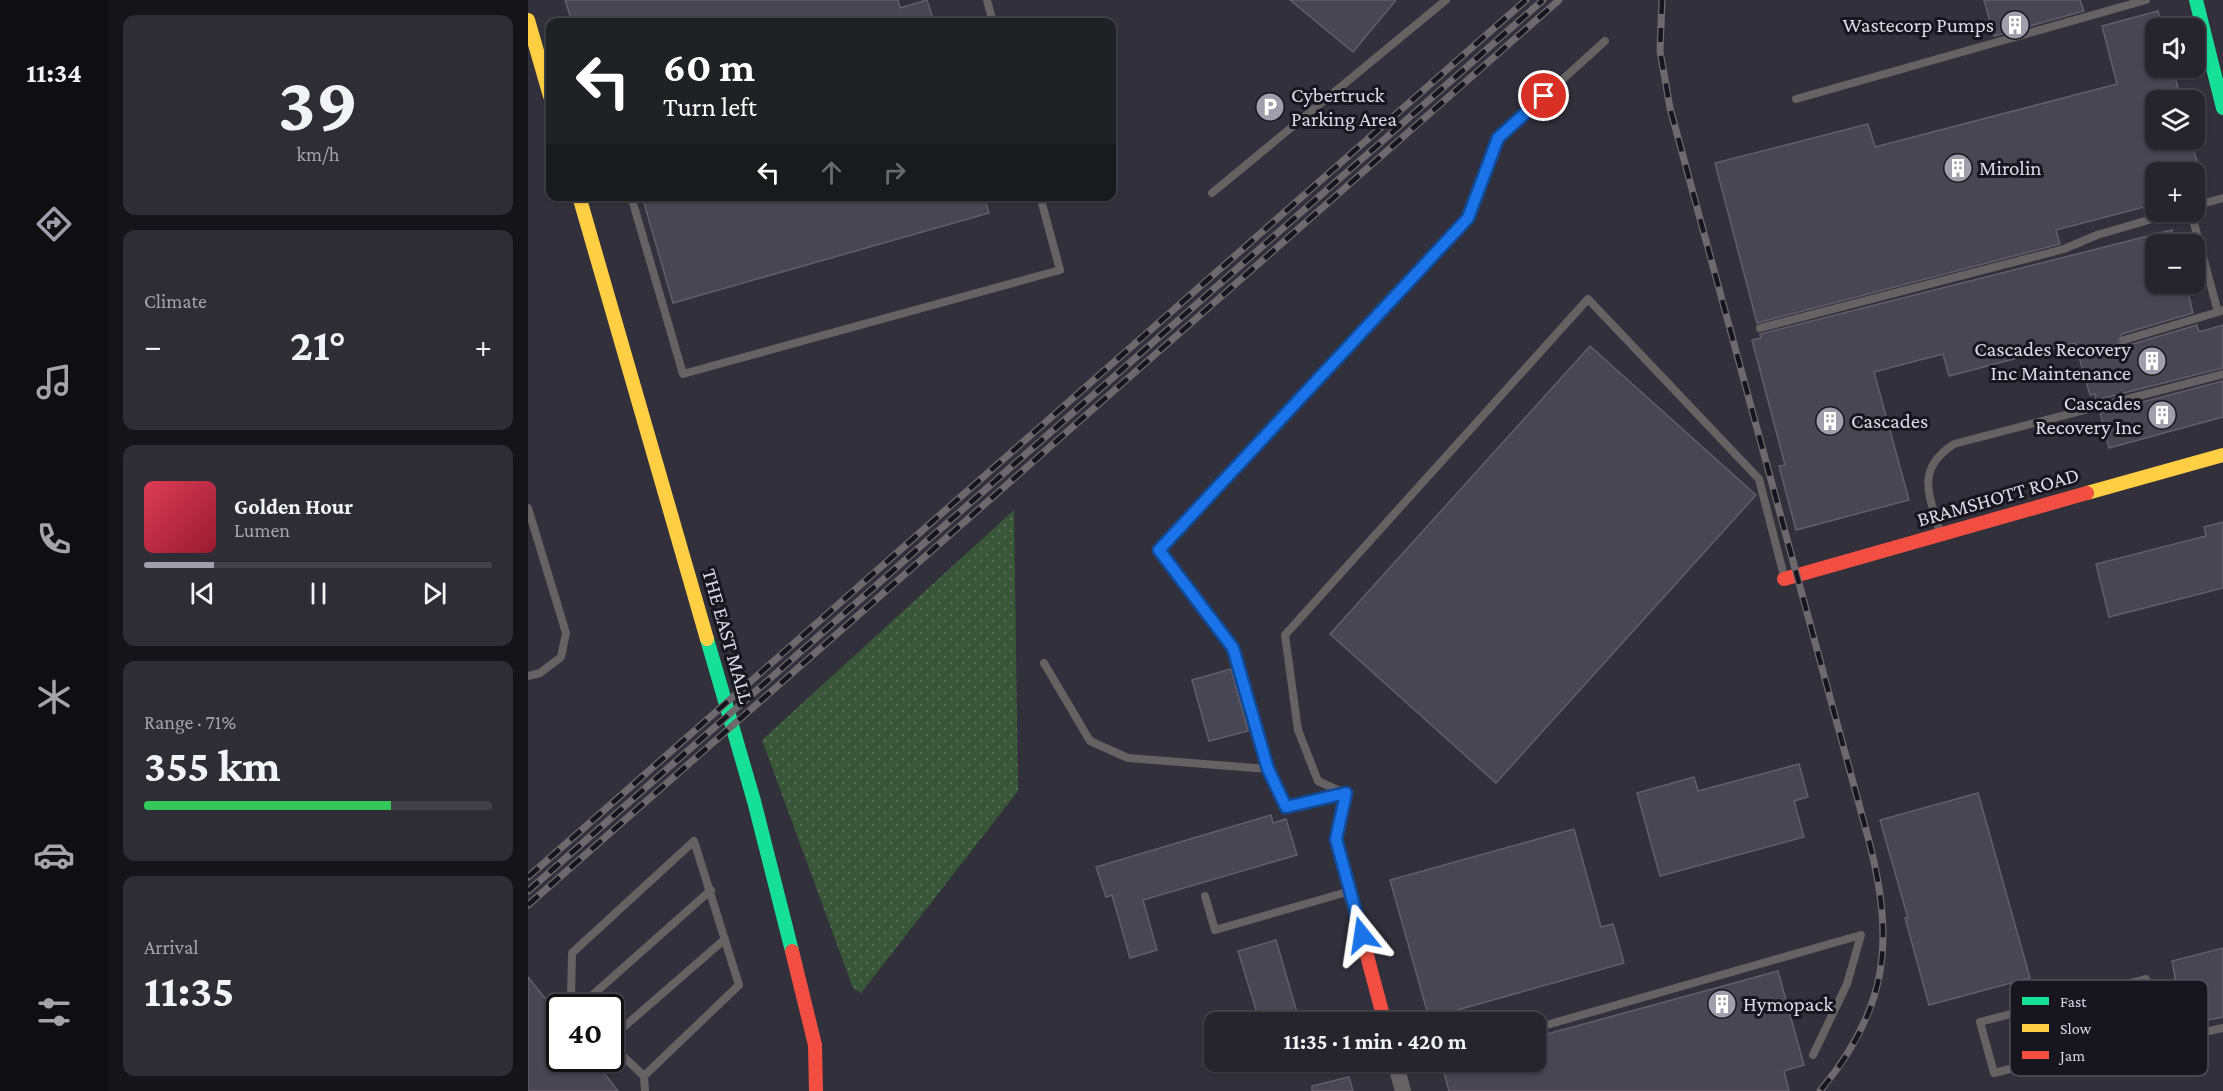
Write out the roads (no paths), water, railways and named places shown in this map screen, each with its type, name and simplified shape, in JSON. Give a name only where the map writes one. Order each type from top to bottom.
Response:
[{"type":"main road","points":[[2196,0],[2217,55],[2223,108]]},
{"type":"main road","points":[[528,20],[546,82]]},
{"type":"main road","name":"THE EAST MALL","points":[[580,201],[757,812],[815,1045],[816,1091]]},
{"type":"main road","name":"BRAMSHOTT ROAD","points":[[1784,579],[2223,456]]},
{"type":"main road","points":[[1346,793],[1336,839],[1382,1012]]},
{"type":"street","points":[[1398,1072],[1403,1091]]},
{"type":"lane","points":[[987,0],[992,18]]},
{"type":"lane","points":[[1212,193],[1446,0]]},
{"type":"lane","points":[[1796,99],[2146,0]]},
{"type":"lane","points":[[1346,793],[1286,807],[1268,769],[1233,648],[1159,550],[1468,218],[1498,138],[1605,41]]},
{"type":"lane","points":[[2205,203],[2223,198]]},
{"type":"lane","points":[[632,201],[683,374],[1060,270],[1041,201]]},
{"type":"lane","points":[[1760,328],[2064,249],[2097,235],[2145,221]]},
{"type":"lane","points":[[2124,340],[2220,311],[2194,222]]},
{"type":"lane","points":[[1346,793],[1318,781],[1298,729],[1285,635],[1588,299],[1760,479],[1784,579]]},
{"type":"lane","points":[[1941,534],[1927,486],[1930,465],[1939,454],[1954,444],[2223,374]]},
{"type":"lane","points":[[528,507],[566,633],[561,657],[540,673],[528,676]]},
{"type":"lane","points":[[1044,663],[1090,741],[1128,758],[1268,769]]},
{"type":"lane","points":[[571,994],[572,952],[694,841],[739,985],[644,1076]]},
{"type":"lane","points":[[596,994],[711,890]]},
{"type":"lane","points":[[1205,896],[1215,930],[1350,891]]},
{"type":"lane","points":[[1546,1025],[1861,935],[1847,984],[1813,1055]]},
{"type":"lane","points":[[624,1029],[725,939]]},
{"type":"lane","points":[[2010,1014],[1980,1022],[1994,1073],[2010,1069]]},
{"type":"lane","points":[[2208,1031],[2223,1028]]},
{"type":"lane","points":[[624,1056],[644,1076],[645,1091]]},
{"type":"railway","points":[[528,877],[1526,0]]},
{"type":"railway","points":[[528,891],[1543,0]]},
{"type":"railway","points":[[528,905],[1559,0]]},
{"type":"railway","points":[[1662,0],[1660,51],[1670,108],[1869,841],[1882,911],[1883,943],[1880,973],[1872,1002],[1860,1032],[1843,1061],[1820,1091]]},
{"type":"place","name":"Wastecorp Pumps","points":[[2015,25]]},
{"type":"place","name":"Cybertruck Parking Area","points":[[1270,107]]},
{"type":"place","name":"Mirolin","points":[[1958,168]]},
{"type":"place","name":"Cascades Recovery Inc Maintenance","points":[[2152,361]]},
{"type":"place","name":"Cascades Recovery Inc","points":[[2162,415]]},
{"type":"place","name":"Cascades","points":[[1830,421]]},
{"type":"place","name":"Hymopack","points":[[1722,1004]]}]
